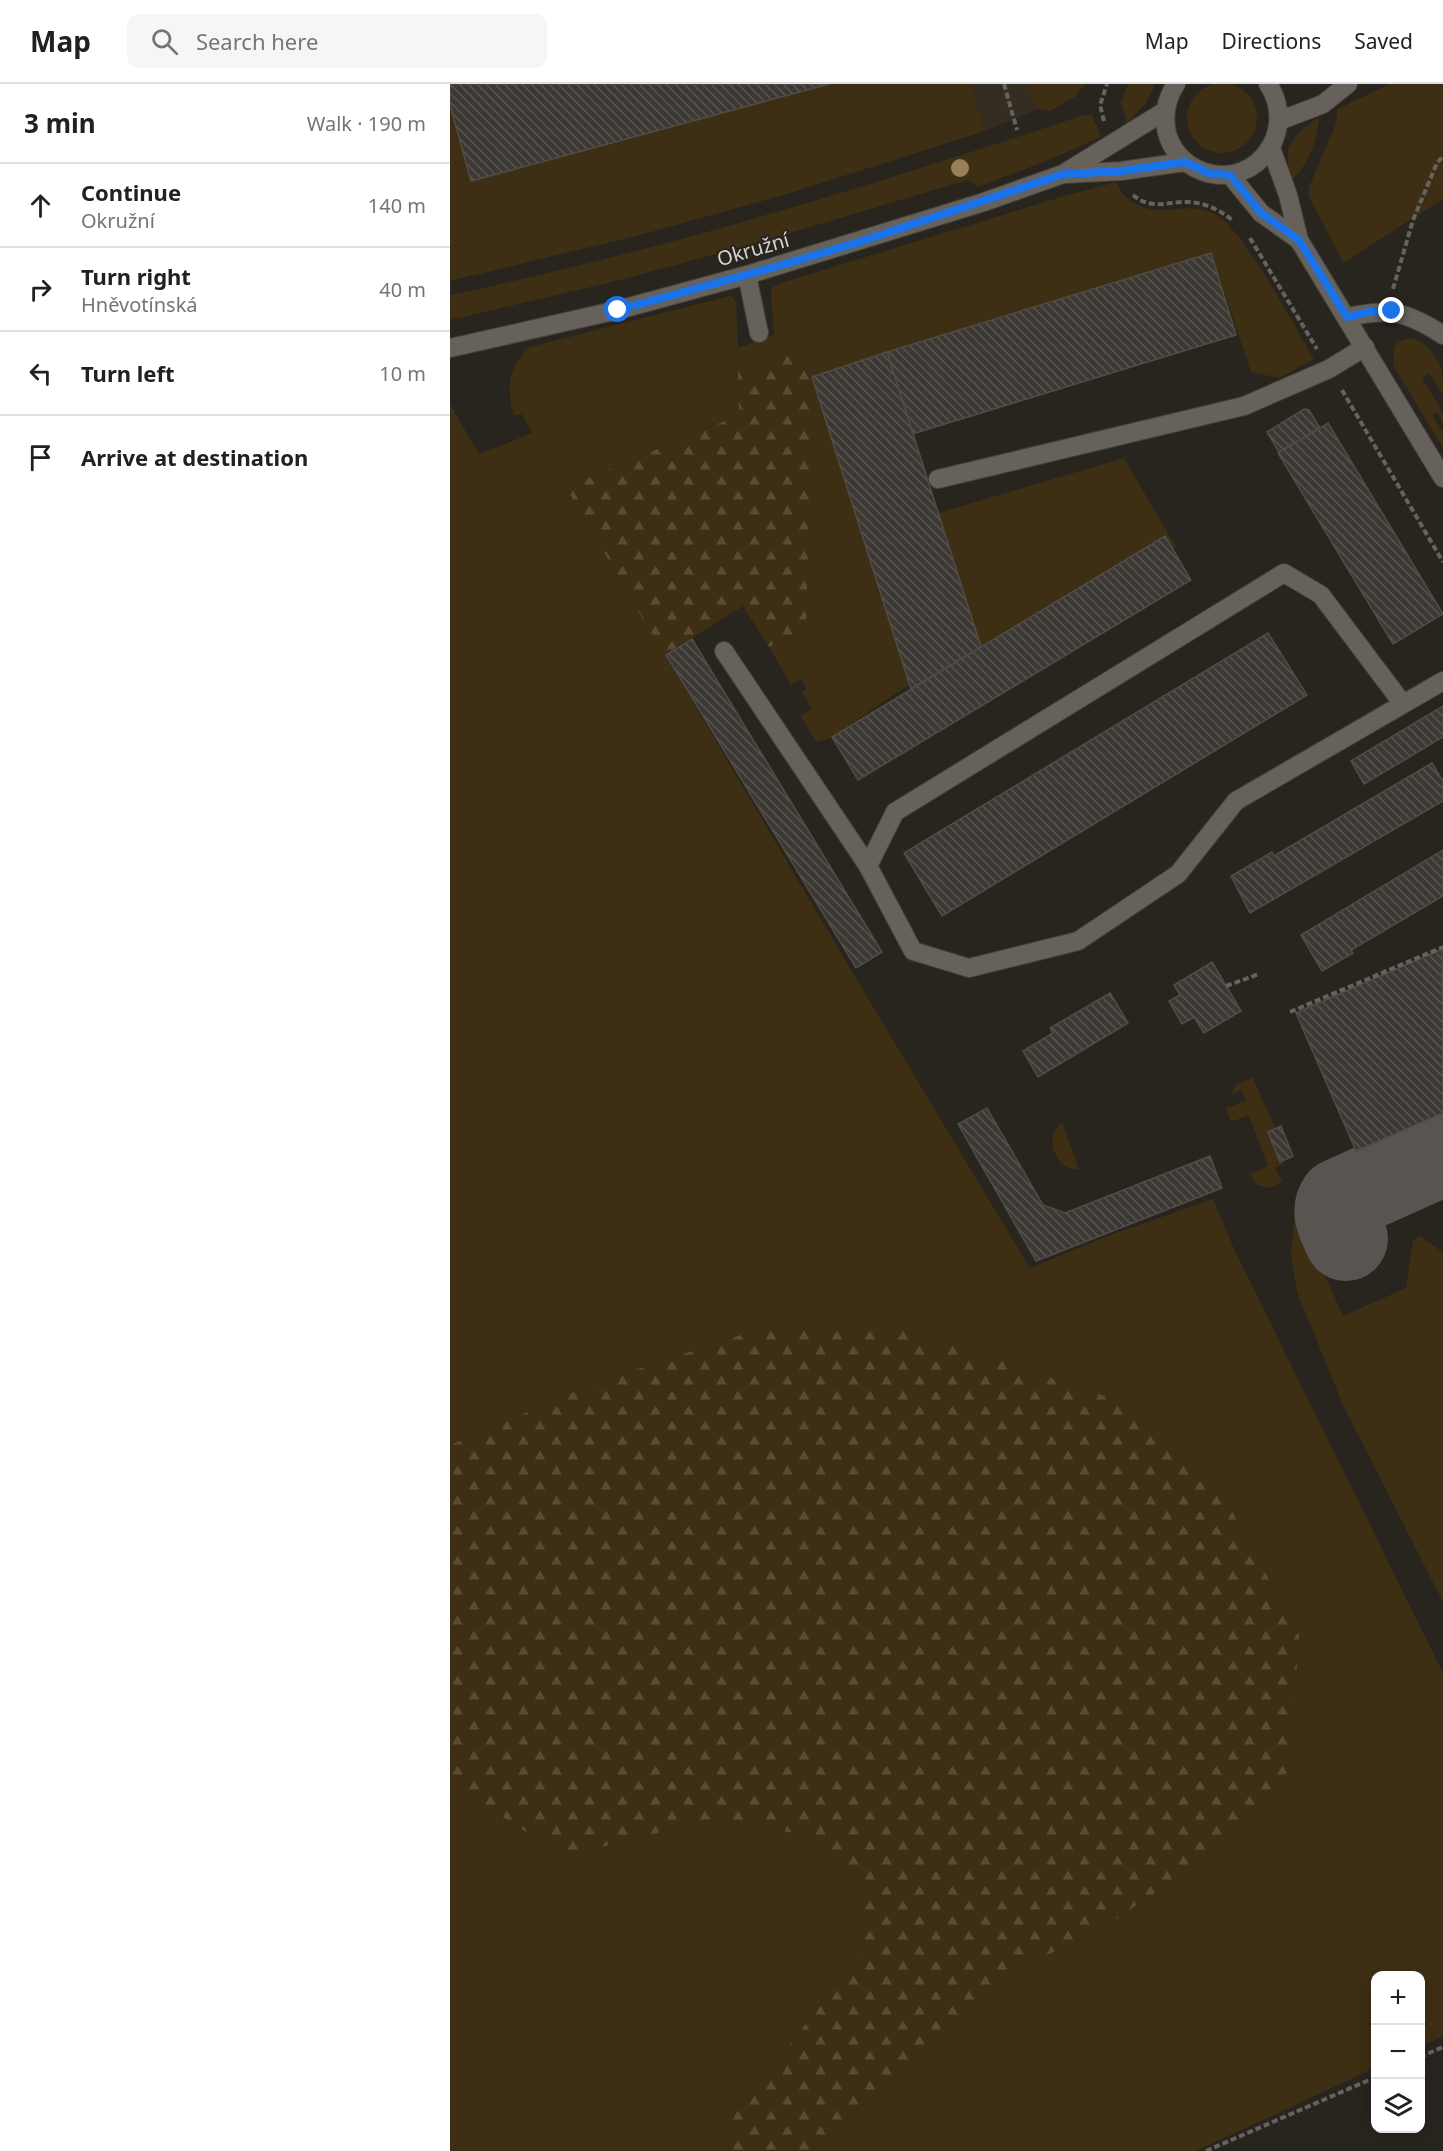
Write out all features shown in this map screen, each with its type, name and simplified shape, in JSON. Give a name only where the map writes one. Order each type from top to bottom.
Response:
[{"type":"street","points":[[1175,85],[1165,111],[1169,140],[1185,162],[1209,173],[1230,175],[1253,165],[1271,148],[1279,121],[1276,100],[1268,84]]},
{"type":"street","points":[[1279,121],[1323,104],[1348,84]]},
{"type":"street","name":"Okružní","points":[[450,348],[618,310],[747,275],[918,223],[1063,174],[1165,111]]},
{"type":"street","points":[[1271,148],[1288,195],[1299,240],[1443,478]]},
{"type":"street","name":"Okružní","points":[[1063,174],[1121,171],[1185,162]]},
{"type":"street","points":[[1230,175],[1261,213],[1299,240]]},
{"type":"street","points":[[747,275],[759,333]]},
{"type":"street","points":[[1347,317],[1368,312],[1392,311],[1420,320],[1443,335]]},
{"type":"street","points":[[938,479],[1244,406],[1329,369],[1365,347]]},
{"type":"street","points":[[868,866],[895,812],[1284,573],[1321,595],[1403,704]]},
{"type":"street","points":[[724,651],[868,866],[913,951],[969,968],[1078,942],[1178,874],[1236,801],[1443,681]]},
{"type":"path","points":[[1005,84],[1017,130]]},
{"type":"path","points":[[1106,126],[1100,105],[1107,84]]},
{"type":"path","points":[[1392,311],[1394,284],[1413,220],[1437,163],[1443,156]]},
{"type":"path","points":[[1128,189],[1139,200],[1151,204],[1165,206],[1189,202],[1210,207],[1220,211],[1236,224]]},
{"type":"path","points":[[1248,236],[1321,355]]},
{"type":"path","points":[[1337,382],[1443,562]]},
{"type":"path","points":[[1290,1012],[1443,946]]},
{"type":"path","points":[[1226,986],[1259,974]]},
{"type":"path","points":[[1425,2055],[1443,2047]]},
{"type":"path","points":[[1206,2151],[1371,2079]]},
{"type":"shaded area","points":[[971,84],[1078,84],[1055,102],[985,131]]},
{"type":"green space","points":[[1222,83],[1235,86],[1247,93],[1254,105],[1257,118],[1254,131],[1247,143],[1235,150],[1222,153],[1209,150],[1197,143],[1190,131],[1187,118],[1190,105],[1197,93],[1209,86]]},
{"type":"green space","points":[[829,84],[971,84],[985,131],[787,194],[640,235],[450,281],[450,105],[471,181]]},
{"type":"green space","points":[[1027,84],[1085,84],[1075,97],[1050,111],[1036,108]]},
{"type":"green space","points":[[1128,84],[1155,84],[1146,103],[1127,123],[1121,102]]},
{"type":"green space","points":[[1389,84],[1443,84],[1443,199],[1343,263],[1309,196],[1309,187],[1335,126],[1336,110]]},
{"type":"green space","points":[[1084,115],[1092,115],[1101,137],[1044,162],[977,187],[968,180],[743,247],[612,282],[450,320],[450,295],[611,258],[770,214]]},
{"type":"green space","points":[[1318,118],[1317,133],[1311,151],[1292,180],[1288,150],[1295,137]]},
{"type":"green space","points":[[1117,182],[1125,196],[1141,206],[1162,210],[1192,208],[1213,213],[1239,237],[1253,257],[1314,359],[1279,378],[1251,372],[1211,253],[812,377],[910,684],[832,737],[817,742],[800,716],[812,709],[802,692],[807,689],[801,679],[791,685],[769,647],[806,627],[739,415],[566,487],[1030,1268],[1110,1235],[1213,1199],[1235,1251],[1443,1673],[1443,2036],[1425,2045],[1425,1971],[1371,1971],[1371,2070],[1196,2151],[811,2151],[1017,1968],[1088,1937],[880,1324],[765,1327],[598,1382],[450,1445],[450,404],[479,454],[533,433],[521,414],[514,416],[510,397],[513,370],[530,347],[729,296],[734,298],[736,303],[738,348],[774,335],[771,294],[772,288],[778,284],[1064,196]]},
{"type":"green space","points":[[1415,339],[1430,350],[1442,371],[1443,395],[1429,373],[1422,378],[1443,413],[1443,423],[1437,412],[1432,415],[1441,430],[1443,429],[1443,448],[1393,365],[1394,347],[1400,341]]},
{"type":"green space","points":[[801,352],[812,377],[806,627],[769,647],[743,606],[664,655],[566,487],[739,415],[738,371]]},
{"type":"green space","points":[[1124,458],[1176,547],[1173,549],[1165,536],[981,647],[938,513]]},
{"type":"green space","points":[[1253,1078],[1275,1128],[1269,1131],[1284,1164],[1275,1168],[1283,1182],[1269,1188],[1257,1185],[1250,1174],[1268,1166],[1249,1115],[1231,1122],[1226,1108],[1246,1101],[1242,1090],[1232,1094],[1234,1088],[1240,1083]]},
{"type":"green space","points":[[1062,1122],[1079,1169],[1062,1164],[1055,1153],[1053,1134]]},
{"type":"green space","points":[[1428,1176],[1438,1180],[1443,1191],[1416,1203],[1411,1198],[1401,1201],[1406,1212],[1360,1233],[1353,1217],[1357,1206]]},
{"type":"green space","points":[[1316,1204],[1333,1244],[1315,1252],[1343,1316],[1406,1288],[1413,1240],[1421,1236],[1443,1253],[1443,1602],[1343,1405],[1297,1292],[1291,1254],[1295,1214]]},
{"type":"green space","points":[[880,1324],[1008,1363],[1131,1405],[1216,1482],[1299,1635],[1290,1769],[1201,1863],[1088,1937],[1017,1968],[811,2151],[729,2151],[732,2117],[799,2033],[864,1945],[863,1883],[799,1834],[713,1819],[565,1856],[472,1798],[450,1792],[450,1445],[598,1382],[765,1327]]},
{"type":"green space","points":[[450,1792],[472,1798],[565,1856],[713,1819],[799,1834],[863,1883],[864,1945],[799,2033],[732,2117],[729,2151],[450,2151]]},
{"type":"building","points":[[450,84],[829,84],[471,181],[450,105]]},
{"type":"building","points":[[1211,253],[1236,335],[912,434],[887,352]]},
{"type":"building","points":[[887,352],[981,647],[911,689],[812,377]]},
{"type":"building","points":[[1304,409],[1309,410],[1320,428],[1279,452],[1267,432]]},
{"type":"building","points":[[1328,423],[1443,614],[1393,644],[1278,453]]},
{"type":"building","points":[[1165,536],[1191,580],[858,780],[832,737]]},
{"type":"building","points":[[1268,633],[1307,695],[942,916],[904,853]]},
{"type":"building","points":[[692,639],[882,952],[856,968],[666,655]]},
{"type":"building","points":[[1443,706],[1443,737],[1364,784],[1351,761]]},
{"type":"building","points":[[1432,763],[1443,781],[1443,801],[1250,913],[1231,876],[1272,852],[1274,856]]},
{"type":"building","points":[[1443,850],[1443,896],[1351,950],[1353,953],[1322,971],[1301,935]]},
{"type":"building","points":[[1442,949],[1443,1113],[1356,1151],[1296,1013]]},
{"type":"building","points":[[1212,962],[1241,1011],[1204,1033],[1194,1017],[1182,1024],[1169,1001],[1180,995],[1174,985]]},
{"type":"building","points":[[1110,993],[1128,1023],[1038,1077],[1023,1051],[1053,1033],[1050,1028]]},
{"type":"building","points":[[987,1108],[1043,1205],[1065,1213],[1210,1156],[1222,1188],[1036,1261],[958,1124]]},
{"type":"building","points":[[1281,1126],[1293,1156],[1280,1162],[1268,1132]]},
{"type":"taxiway","points":[[1346,1239],[1336,1210],[1340,1200],[1431,1159],[1437,1143]]},
{"type":"route","points":[[618,310],[856,243],[1063,174],[1135,170],[1185,162],[1209,173],[1230,175],[1261,213],[1299,240],[1347,317],[1368,312],[1392,311]]}]
